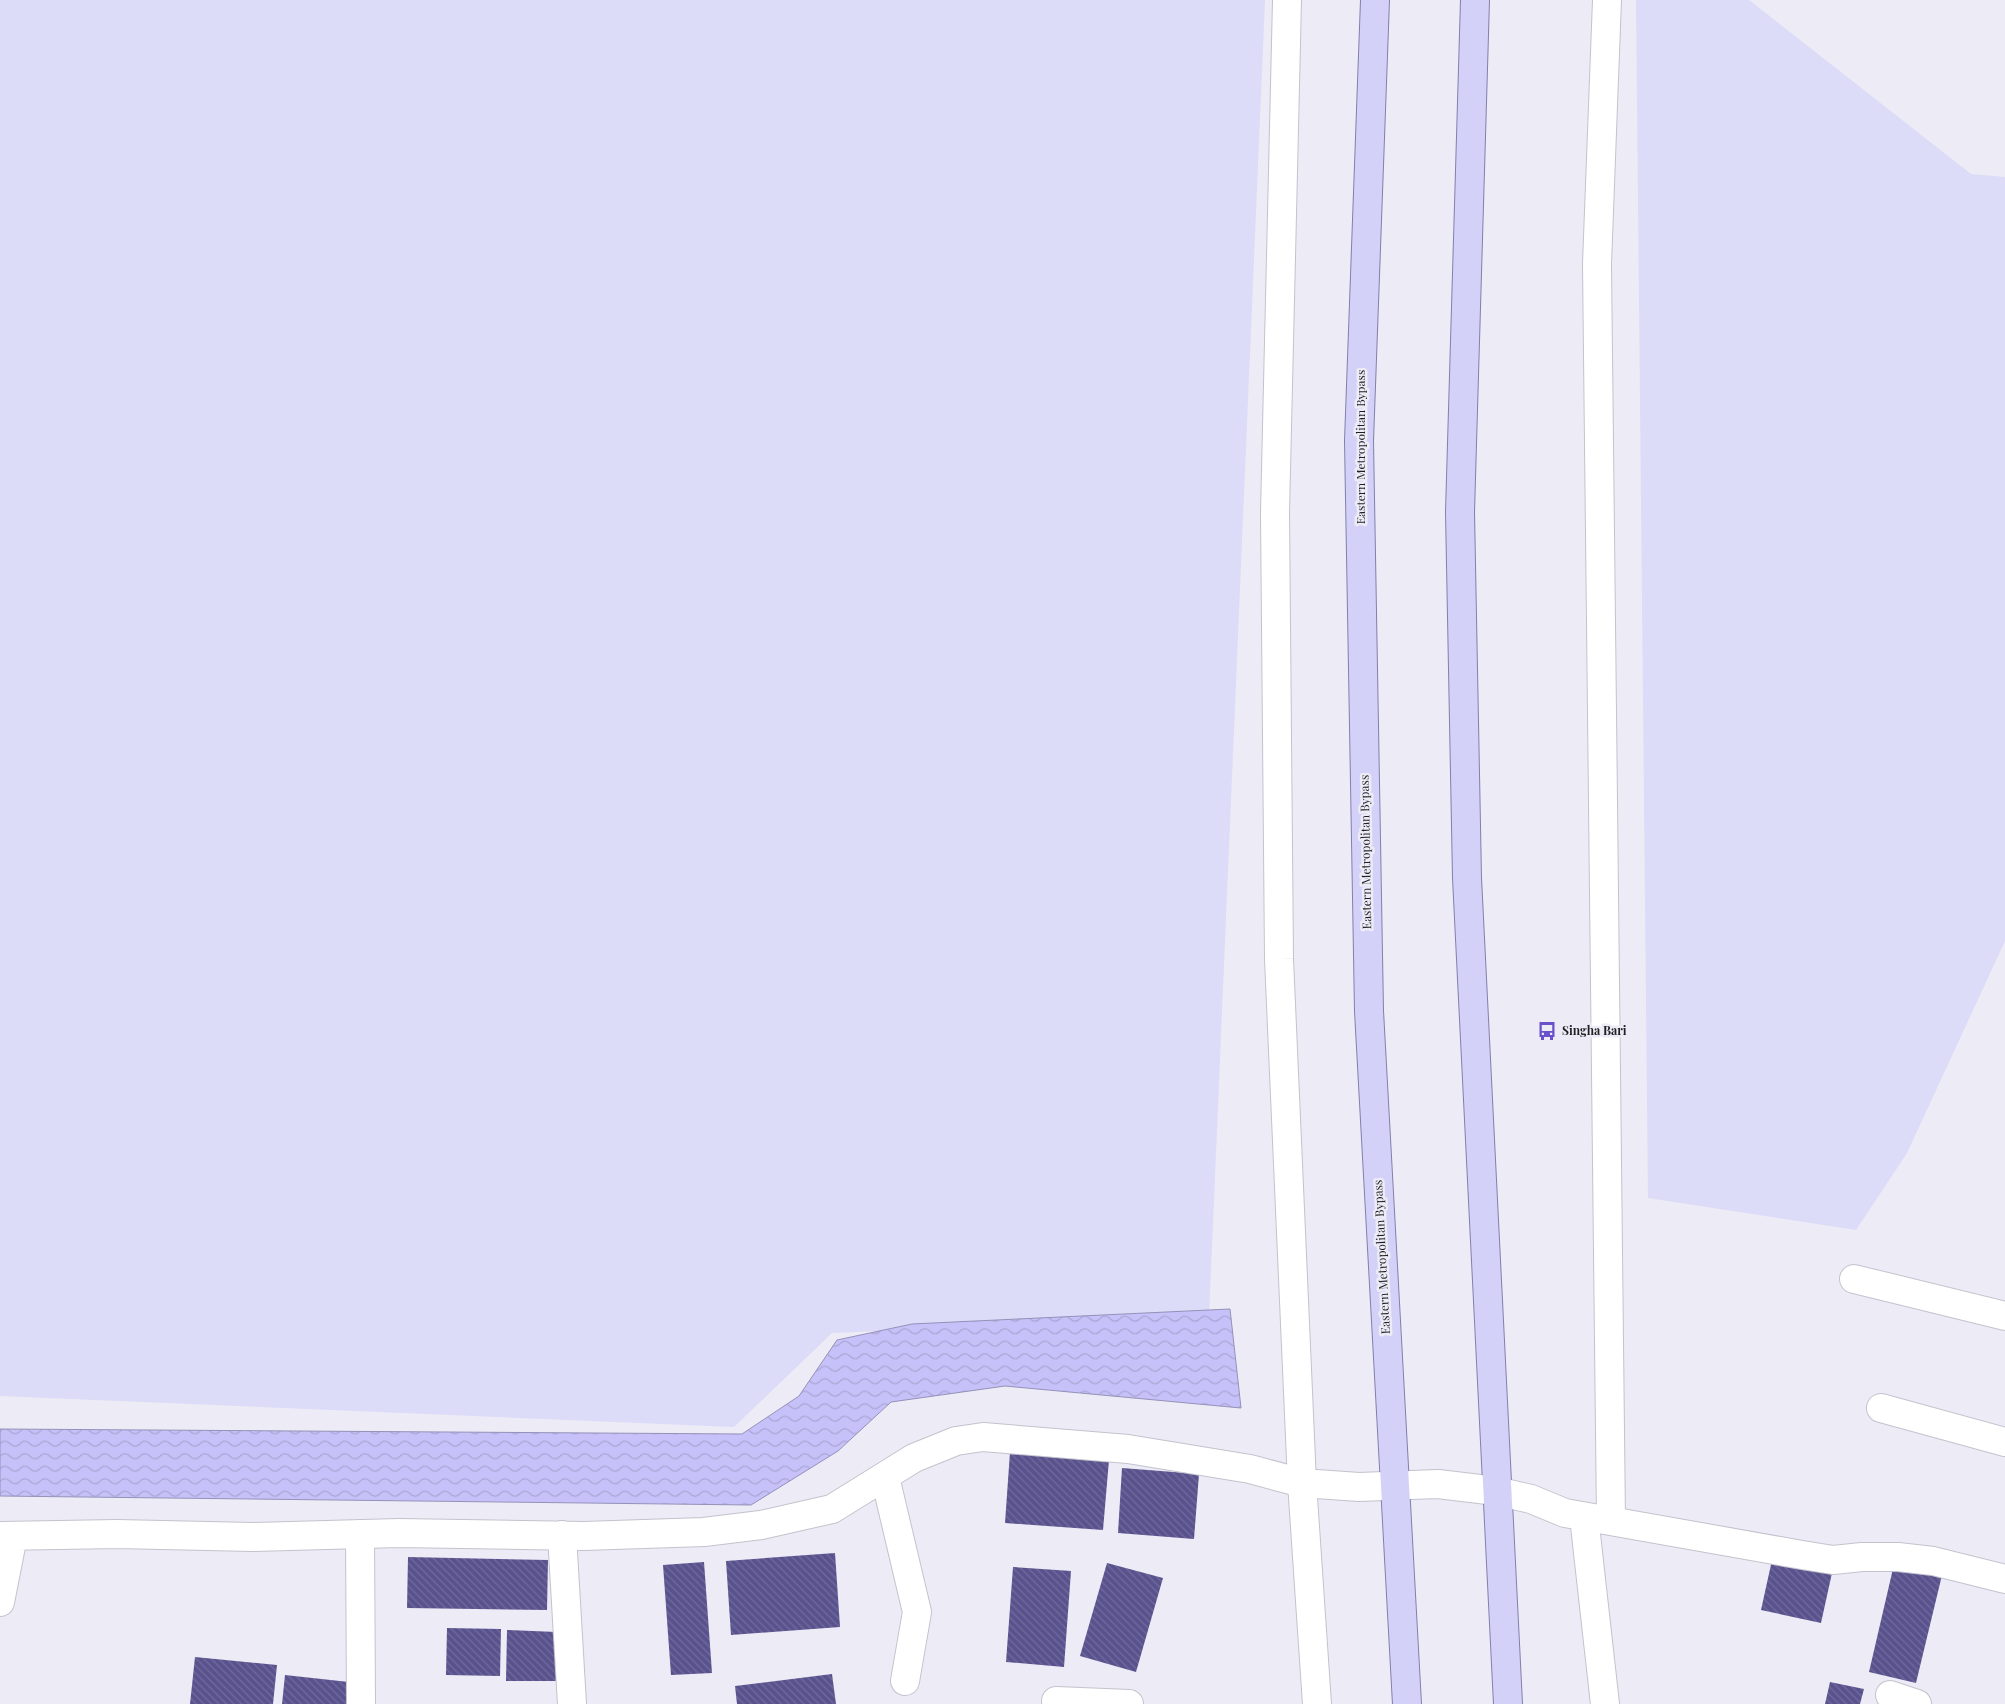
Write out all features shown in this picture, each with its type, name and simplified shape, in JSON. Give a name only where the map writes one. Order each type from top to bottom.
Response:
[{"type":"main road","name":"Eastern Metropolitan Bypass","points":[[1375,0],[1359,450],[1369,1011],[1407,1704]]},
{"type":"main road","points":[[1475,0],[1460,512],[1468,878],[1496,1491],[1508,1704]]},
{"type":"street","points":[[1287,0],[1275,513],[1279,949],[1302,1483],[1317,1704]]},
{"type":"street","points":[[1607,0],[1597,274],[1611,1521]]},
{"type":"street","points":[[1854,1279],[2005,1316]]},
{"type":"street","points":[[1881,1408],[2005,1442]]},
{"type":"street","points":[[0,1602],[6,1536],[117,1534],[252,1537],[360,1534],[562,1535],[704,1532],[761,1525],[832,1509],[914,1458],[956,1441],[983,1437],[1128,1449],[1250,1469],[1302,1483],[1359,1487],[1438,1484],[1496,1491],[1531,1500],[1565,1513],[1584,1517],[1832,1560],[1889,1557],[1933,1561],[2005,1579]]},
{"type":"street","points":[[885,1477],[917,1612],[904,1681]]},
{"type":"street","points":[[1584,1517],[1605,1704]]},
{"type":"street","points":[[360,1534],[361,1704]]},
{"type":"street","points":[[562,1535],[572,1704]]},
{"type":"street","points":[[1890,1695],[1917,1704]]},
{"type":"street","points":[[1056,1701],[1129,1704]]},
{"type":"shaded area","points":[[0,0],[1265,0],[1209,1317],[832,1333],[734,1427],[0,1396]]},
{"type":"shaded area","points":[[1636,0],[1749,0],[1971,174],[2005,177],[2005,941],[1907,1153],[1856,1230],[1648,1198]]},
{"type":"water","points":[[1230,1309],[1241,1408],[1005,1386],[891,1402],[838,1451],[751,1505],[0,1496],[0,1429],[742,1434],[799,1396],[837,1340],[912,1324]]},
{"type":"building","points":[[1010,1452],[1109,1460],[1103,1530],[1005,1523]]},
{"type":"building","points":[[1122,1468],[1199,1474],[1194,1539],[1118,1533]]},
{"type":"building","points":[[835,1553],[840,1627],[731,1635],[726,1561]]},
{"type":"building","points":[[408,1557],[548,1560],[547,1610],[407,1608]]},
{"type":"building","points":[[1772,1560],[1832,1573],[1821,1623],[1761,1610]]},
{"type":"building","points":[[1895,1560],[1943,1571],[1916,1683],[1869,1672]]},
{"type":"building","points":[[704,1562],[712,1673],[671,1675],[663,1565]]},
{"type":"building","points":[[1107,1563],[1163,1578],[1136,1672],[1080,1656]]},
{"type":"building","points":[[1013,1567],[1071,1571],[1064,1667],[1006,1662]]},
{"type":"building","points":[[447,1628],[501,1629],[500,1676],[446,1675]]},
{"type":"building","points":[[507,1630],[557,1632],[556,1681],[506,1681]]},
{"type":"building","points":[[195,1657],[277,1665],[273,1704],[190,1704]]},
{"type":"building","points":[[832,1674],[836,1704],[737,1704],[735,1686]]},
{"type":"building","points":[[285,1675],[358,1683],[355,1704],[282,1704]]},
{"type":"building","points":[[1830,1682],[1864,1689],[1860,1704],[1825,1704]]},
{"type":"place","name":"Singha Bari","points":[[1547,1031]]}]
